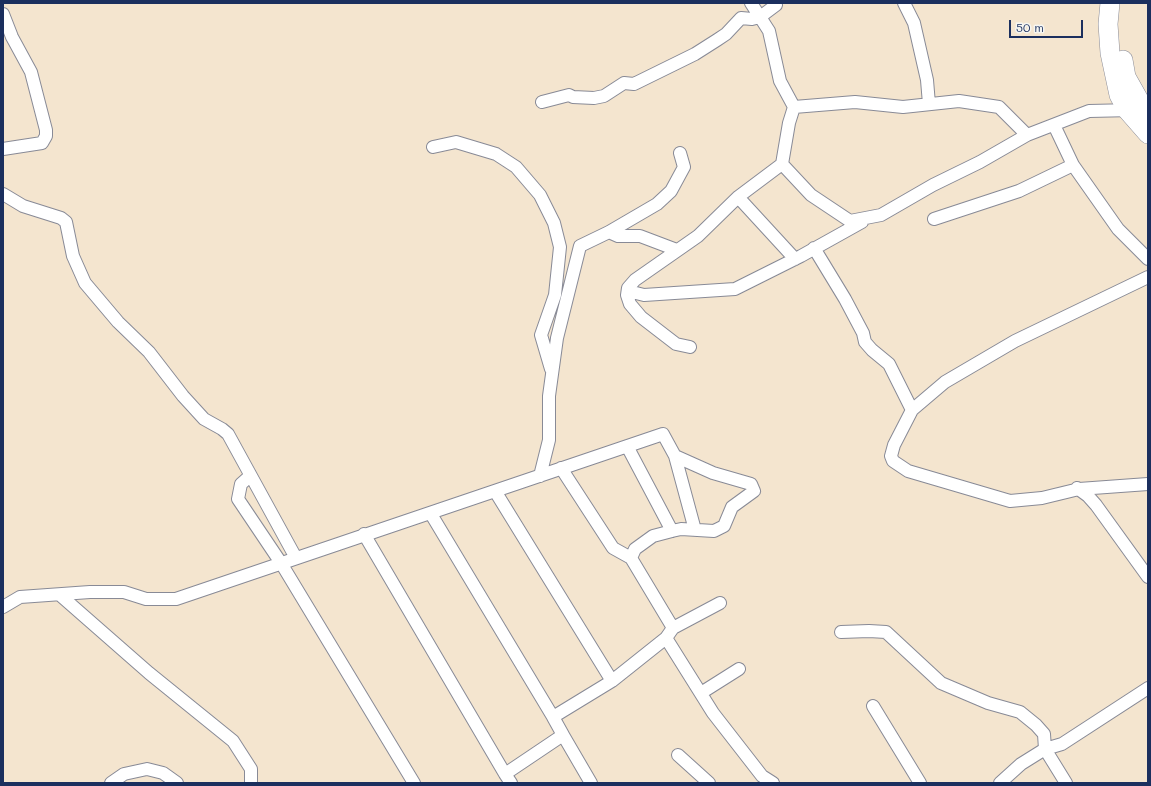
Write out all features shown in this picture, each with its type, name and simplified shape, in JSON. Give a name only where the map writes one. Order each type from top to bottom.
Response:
[{"type":"main road","points":[[1110,3],[1108,24],[1110,53],[1119,95],[1140,111]]},
{"type":"main road","points":[[1118,3],[1116,22],[1126,77],[1148,134]]},
{"type":"street","points":[[690,347],[676,344],[641,317],[630,304],[628,291],[635,280],[698,236],[738,197],[782,164],[789,123],[794,107],[780,81],[769,31],[751,3]]},
{"type":"street","points":[[904,3],[914,23],[927,80],[929,104]]},
{"type":"street","points":[[542,102],[562,95],[588,98],[604,96],[624,83],[634,84],[695,54],[726,34],[741,18],[752,19],[760,17],[776,5]]},
{"type":"street","points":[[3,14],[12,37],[31,72],[46,130],[46,136],[42,143],[3,149]]},
{"type":"street","points":[[794,107],[855,102],[903,107],[959,101],[999,107],[1027,135]]},
{"type":"street","points":[[782,164],[811,195],[850,221],[881,215],[933,185],[980,162],[1027,135],[1089,111],[1140,111]]},
{"type":"street","points":[[1054,125],[1073,165],[1118,229],[1148,259]]},
{"type":"street","points":[[433,146],[456,142],[496,154],[516,168],[540,195],[554,223],[560,247],[559,273],[555,295],[542,335],[552,374]]},
{"type":"street","points":[[540,476],[549,440],[549,396],[557,338],[580,246],[609,232],[657,204],[671,191],[684,167],[680,153]]},
{"type":"street","points":[[934,219],[1019,191],[1073,165]]},
{"type":"street","points":[[3,194],[23,206],[61,218],[66,222],[73,256],[85,283],[118,322],[149,352],[183,396],[204,419],[228,434],[296,558]]},
{"type":"street","points":[[738,197],[795,259]]},
{"type":"street","points":[[628,291],[644,295],[735,289],[795,259],[872,216]]},
{"type":"street","points":[[609,232],[618,236],[640,236],[677,250]]},
{"type":"street","points":[[814,248],[845,299],[863,333],[865,342],[888,364],[912,410]]},
{"type":"street","points":[[1148,277],[1015,341],[945,382],[912,410],[894,445],[891,456],[893,461],[908,471],[1010,501],[1042,498],[1076,486],[1148,484]]},
{"type":"street","points":[[3,607],[20,597],[90,592],[124,592],[146,599],[176,599],[364,534],[431,514],[663,434],[675,456],[695,530]]},
{"type":"street","points":[[627,446],[672,531]]},
{"type":"street","points":[[631,558],[635,548],[652,536],[681,529],[714,531],[724,526],[732,507],[754,491],[751,484],[713,473],[675,456]]},
{"type":"street","points":[[561,468],[613,548],[631,558],[673,628]]},
{"type":"street","points":[[250,476],[241,484],[238,499],[281,563],[414,783]]},
{"type":"street","points":[[1076,486],[1096,505],[1148,577]]},
{"type":"street","points":[[495,491],[612,681]]},
{"type":"street","points":[[431,514],[554,717],[591,783]]},
{"type":"street","points":[[364,534],[508,778],[563,735]]},
{"type":"street","points":[[60,595],[149,673],[233,741],[251,769],[251,783]]},
{"type":"street","points":[[554,717],[612,681],[666,638],[673,628],[720,603]]},
{"type":"street","points":[[841,632],[869,630],[886,632],[940,683],[988,703],[1020,712],[1044,734],[1045,749],[1066,783]]},
{"type":"street","points":[[666,638],[713,713],[762,776],[773,783]]},
{"type":"street","points":[[701,693],[739,669]]},
{"type":"street","points":[[1002,782],[1021,764],[1045,749],[1062,744],[1148,688]]},
{"type":"street","points":[[873,706],[920,783]]},
{"type":"street","points":[[678,755],[709,783]]},
{"type":"street","points":[[111,783],[124,774],[147,769],[163,773],[177,783]]}]
